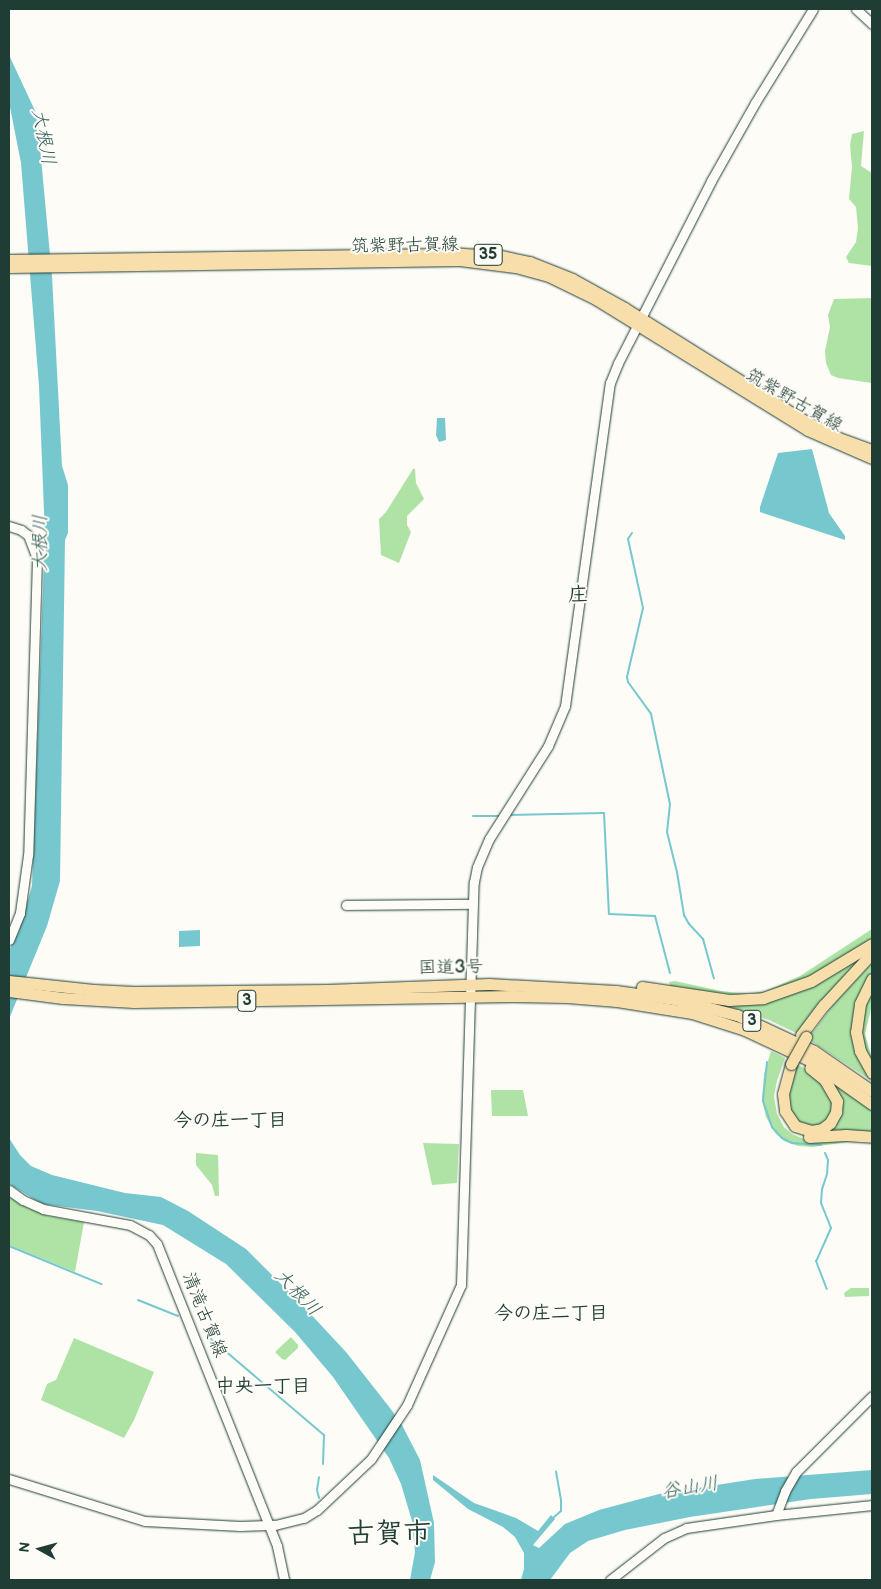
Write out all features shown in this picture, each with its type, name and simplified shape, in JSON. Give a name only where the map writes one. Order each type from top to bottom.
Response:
[{"type":"highway","points":[[616,990],[640,987],[729,1000],[763,998],[811,981],[872,944]]},
{"type":"highway","points":[[872,953],[824,1005],[789,1062],[780,1082],[778,1098],[781,1116],[792,1131],[813,1138],[846,1135],[872,1137]]},
{"type":"highway","points":[[804,1036],[872,960]]},
{"type":"highway","points":[[872,978],[860,1004],[856,1032],[860,1050],[872,1073]]},
{"type":"highway","name":"国道3号","points":[[9,981],[27,989],[134,1002],[567,997],[671,1009],[711,1018],[745,1030]]},
{"type":"highway","name":"国道3号","points":[[9,991],[27,989],[159,992],[336,990],[470,984],[616,990],[674,999],[746,1019],[814,1051],[872,1091]]},
{"type":"highway","points":[[745,1030],[800,1061],[825,1080],[835,1096],[837,1106],[834,1117],[822,1129],[811,1132],[799,1129],[787,1117],[783,1094],[789,1062]]},
{"type":"highway","name":"3","points":[[745,1030],[811,1061],[872,1104]]},
{"type":"main road","name":"筑紫野古賀線","points":[[9,260],[25,264],[54,264],[454,254],[501,256],[548,268],[581,283],[808,431],[872,459]]},
{"type":"main road","name":"筑紫野古賀線","points":[[9,268],[25,264]]},
{"type":"main road","name":"筑紫野古賀線","points":[[639,322],[802,419],[839,438],[872,450]]},
{"type":"street","points":[[9,1479],[145,1521],[205,1525],[269,1526],[304,1518],[317,1510],[372,1459],[399,1419],[431,1355],[461,1285],[474,882],[482,854],[548,746],[565,706],[606,397],[618,363],[719,167],[813,9]]},
{"type":"street","points":[[856,9],[872,24]]},
{"type":"street","points":[[9,526],[21,530],[28,535],[37,559],[28,855],[20,913],[9,940]]},
{"type":"street","points":[[346,906],[472,904]]},
{"type":"street","name":"清滝古賀線","points":[[9,1190],[23,1200],[44,1209],[130,1224],[149,1235],[157,1244],[277,1546],[284,1580]]},
{"type":"street","points":[[776,1515],[796,1472],[872,1396]]},
{"type":"street","points":[[610,1580],[678,1530],[776,1515],[872,1505]]},
{"type":"green space","points":[[864,131],[861,166],[872,173],[872,266],[849,263],[846,257],[856,242],[858,228],[856,207],[849,199],[852,167],[850,145],[852,134]]},
{"type":"green space","points":[[872,298],[872,383],[838,378],[831,375],[826,363],[825,351],[830,327],[828,315],[834,299]]},
{"type":"green space","points":[[413,469],[415,469],[416,483],[424,499],[407,516],[407,525],[411,532],[399,563],[381,555],[379,519],[386,512]]},
{"type":"green space","points":[[872,929],[872,940],[796,984],[746,997],[670,986],[669,982],[675,981],[721,991],[749,994],[766,991],[800,976]]},
{"type":"green space","points":[[872,946],[798,1034],[769,1020],[709,1000],[756,1002]]},
{"type":"green space","points":[[872,963],[872,974],[855,1016],[872,1081],[808,1039],[833,1005]]},
{"type":"green space","points":[[872,983],[872,1005],[865,1034],[872,1059],[872,1069],[859,1033],[862,1005]]},
{"type":"green space","points":[[771,1051],[785,1058],[774,1096],[777,1114],[784,1127],[792,1134],[804,1139],[856,1138],[855,1141],[812,1147],[798,1146],[784,1141],[775,1133],[766,1117],[762,1100],[764,1074]]},
{"type":"green space","points":[[795,1063],[816,1075],[830,1091],[833,1112],[821,1126],[803,1127],[787,1106],[786,1097]]},
{"type":"green space","points":[[830,1080],[872,1110],[872,1135],[822,1135],[836,1120]]},
{"type":"green space","points":[[491,1090],[523,1090],[528,1116],[492,1116]]},
{"type":"green space","points":[[423,1143],[459,1144],[457,1183],[432,1185]]},
{"type":"green space","points":[[196,1153],[218,1155],[219,1196],[215,1196],[212,1185],[196,1165]]},
{"type":"green space","points":[[9,1197],[28,1208],[48,1216],[84,1222],[75,1272],[9,1245]]},
{"type":"green space","points":[[851,1288],[869,1288],[869,1296],[845,1297],[844,1293]]},
{"type":"green space","points":[[291,1337],[298,1345],[298,1348],[285,1360],[282,1359],[275,1352]]},
{"type":"green space","points":[[74,1338],[154,1372],[134,1420],[124,1438],[41,1400],[47,1384],[56,1380]]},
{"type":"water","points":[[9,55],[37,115],[52,276],[62,466],[68,485],[68,533],[65,540],[60,881],[47,926],[9,1019],[9,950],[19,931],[32,886],[45,536],[39,386],[21,163],[9,102]]},
{"type":"water","points":[[437,418],[445,418],[446,440],[439,442],[436,435]]},
{"type":"water","points":[[812,449],[829,513],[845,536],[845,540],[760,512],[778,453]]},
{"type":"water","points":[[200,930],[200,946],[179,947],[179,931]]},
{"type":"water","points":[[9,1138],[20,1155],[31,1166],[52,1175],[125,1193],[161,1197],[188,1211],[246,1249],[305,1308],[346,1352],[390,1408],[402,1425],[420,1460],[434,1523],[435,1562],[430,1580],[410,1580],[415,1552],[412,1521],[401,1484],[389,1458],[333,1377],[295,1332],[226,1264],[163,1225],[97,1211],[42,1204],[9,1184]]},
{"type":"water","points":[[872,1470],[872,1494],[811,1499],[690,1517],[625,1530],[588,1541],[570,1553],[550,1580],[521,1580],[524,1569],[524,1553],[515,1537],[503,1527],[468,1509],[433,1480],[433,1475],[474,1503],[516,1518],[538,1531],[551,1515],[555,1519],[533,1545],[539,1548],[565,1524],[599,1510],[659,1494],[755,1479]]},
{"type":"waterway","points":[[632,533],[628,539],[643,608],[627,677],[628,682],[651,714],[670,804],[667,832],[677,872],[684,915],[689,924],[703,939],[714,979]]},
{"type":"waterway","points":[[508,815],[604,813],[609,914],[655,916],[670,973]]},
{"type":"waterway","points":[[473,816],[501,816]]},
{"type":"waterway","points":[[767,1062],[763,1101],[772,1127],[782,1138],[792,1143],[821,1145]]},
{"type":"waterway","points":[[825,1153],[828,1160],[827,1174],[822,1189],[821,1203],[831,1228],[816,1261],[827,1289]]},
{"type":"waterway","points":[[9,1246],[101,1284]]},
{"type":"waterway","points":[[138,1300],[178,1316]]},
{"type":"waterway","points":[[210,1338],[324,1435],[323,1464]]},
{"type":"waterway","points":[[552,1519],[561,1511],[556,1471]]},
{"type":"waterway","points":[[319,1477],[317,1490],[319,1498]]},
{"type":"district","name":"庄","points":[[578,595]]},
{"type":"district","name":"今の庄一丁目","points":[[230,1121]]},
{"type":"district","name":"今の庄二丁目","points":[[551,1314]]},
{"type":"district","name":"中央一丁目","points":[[263,1387]]},
{"type":"district","name":"古賀市","points":[[389,1534]]},
{"type":"water label","name":"大根川","points":[[43,137]]},
{"type":"water label","name":"大根川","points":[[41,543]]},
{"type":"water label","name":"大根川","points":[[297,1293]]},
{"type":"water label","name":"谷山川","points":[[690,1488]]}]
